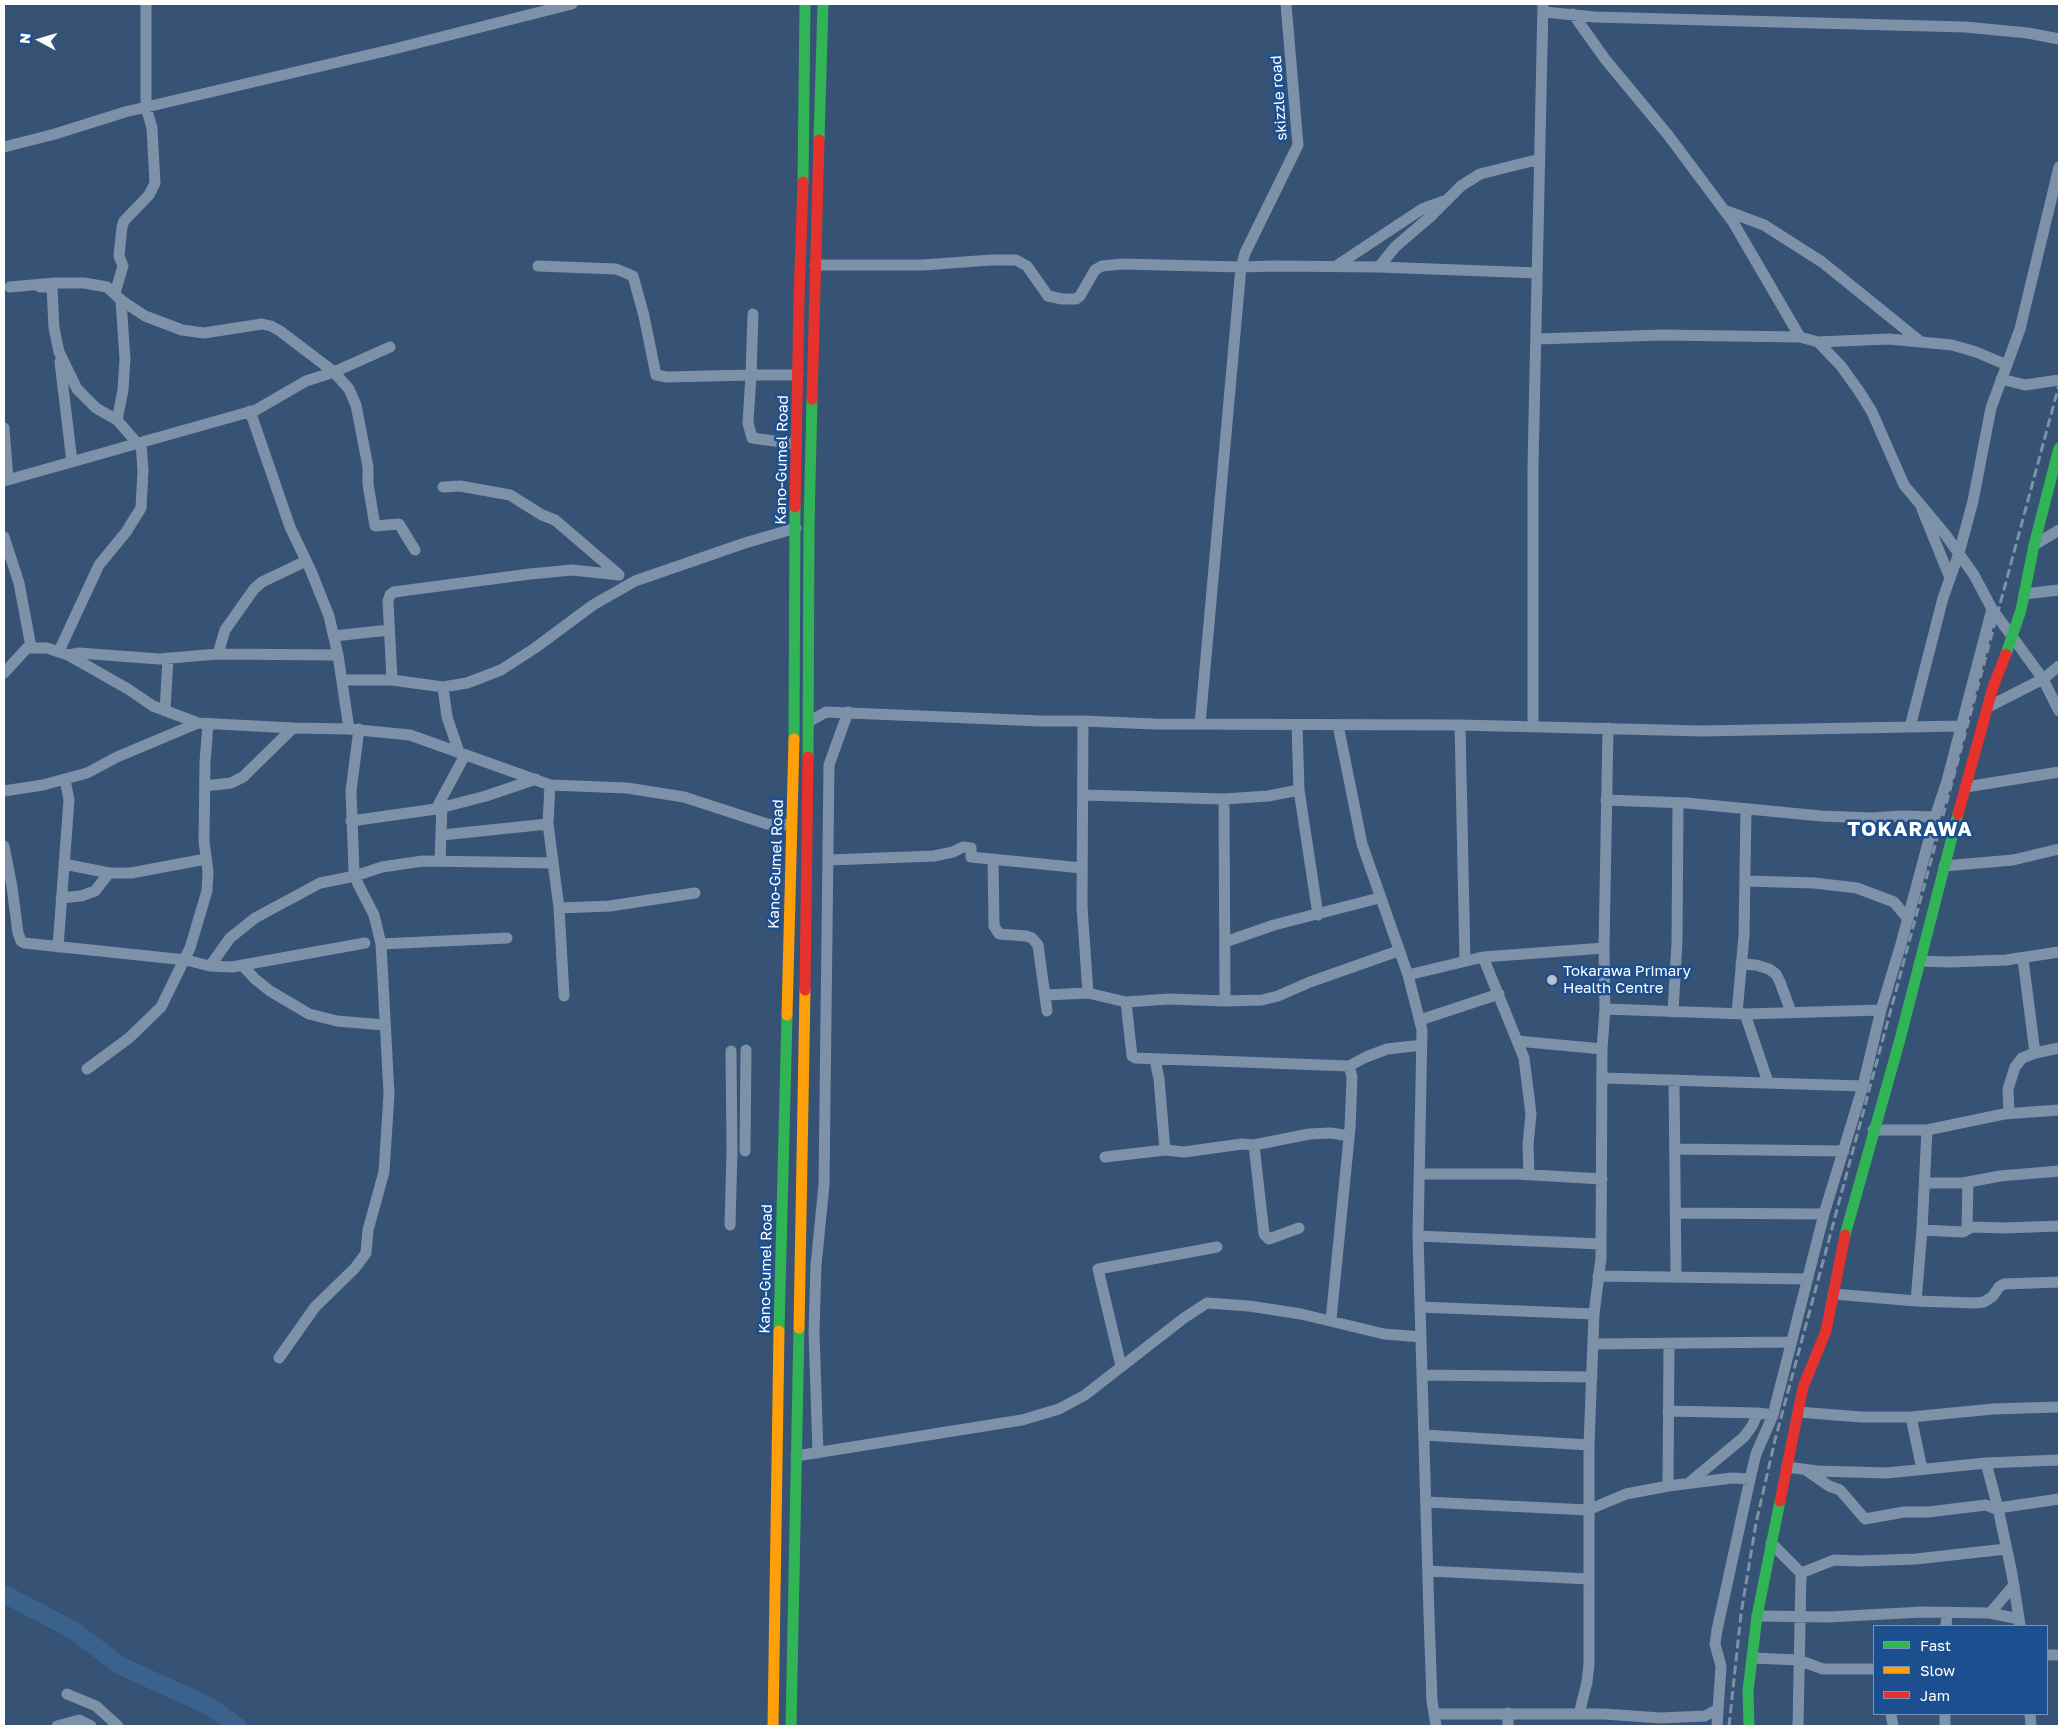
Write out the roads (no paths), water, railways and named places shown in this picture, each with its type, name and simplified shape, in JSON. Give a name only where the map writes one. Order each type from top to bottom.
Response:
[{"type":"main road","name":"Kano-Gumel Road","points":[[773,1726],[778,1377],[785,1133],[790,824],[794,782],[796,444],[799,299],[803,224],[802,149],[805,4]]},
{"type":"main road","name":"Kano-Gumel Road","points":[[791,1726],[810,721],[809,527],[822,4]]},
{"type":"main road","points":[[798,415],[812,415]]},
{"type":"main road","points":[[1749,1726],[1748,1691],[1758,1616],[1803,1387],[1826,1331],[1845,1235],[1899,1043],[1944,866],[1993,687],[2013,637],[2059,448]]},
{"type":"main road","points":[[785,1133],[803,1135]]},
{"type":"street","points":[[117,420],[123,390],[125,359],[118,297],[123,266],[119,256],[122,227],[124,222],[149,195],[155,183],[152,128],[146,107],[146,4]]},
{"type":"street","points":[[4,147],[146,107],[394,49],[572,4]]},
{"type":"street","name":"skizzle road","points":[[1200,724],[1241,267],[1245,253],[1298,145],[1286,4]]},
{"type":"street","points":[[1533,726],[1533,466],[1544,8],[1595,17],[1965,27],[2028,33],[2059,39]]},
{"type":"street","points":[[1573,14],[1605,59],[1668,135],[1724,210],[1745,242],[1800,337]]},
{"type":"street","points":[[1379,267],[1395,247],[1461,186],[1480,174],[1540,159]]},
{"type":"street","points":[[1910,727],[1943,598],[1959,553],[1973,501],[1991,408],[2020,328],[2031,287],[2059,167]]},
{"type":"street","points":[[1336,266],[1422,209],[1445,200]]},
{"type":"street","points":[[1724,210],[1764,225],[1822,262],[1921,342]]},
{"type":"street","points":[[815,265],[923,266],[991,260],[1016,260],[1027,266],[1048,296],[1062,300],[1076,299],[1080,296],[1095,270],[1102,266],[1122,264],[1241,267],[1336,266],[1537,272]]},
{"type":"street","points":[[538,266],[616,269],[633,276],[644,316],[656,375],[667,377],[798,375]]},
{"type":"street","points":[[55,283],[59,352],[72,462]]},
{"type":"street","points":[[7,288],[55,283],[84,283],[107,288],[145,316],[194,332],[204,333],[262,324],[271,326],[334,372],[349,389],[356,405],[368,466],[368,484],[375,526],[399,524],[415,550]]},
{"type":"street","points":[[7,288],[52,287],[54,328],[59,352],[77,389],[86,400],[117,420],[140,443],[143,471],[141,508],[126,532],[99,565],[64,653]]},
{"type":"street","points":[[753,314],[748,423],[752,438],[796,444]]},
{"type":"street","points":[[1537,339],[1662,335],[1800,337],[1818,342],[1880,339],[1952,345],[1976,352],[2007,366]]},
{"type":"street","points":[[1818,342],[1841,366],[1859,391],[1872,412],[1904,486],[1921,508],[1930,515],[1959,553],[1974,575],[1992,609],[2055,694],[2059,710]]},
{"type":"street","points":[[4,428],[6,481],[256,410],[306,381],[334,372],[390,347]]},
{"type":"street","points":[[2001,379],[2025,385],[2059,380]]},
{"type":"street","points":[[250,412],[290,527],[329,616],[354,729],[351,821],[355,876],[374,915],[382,944],[385,991],[384,1025],[389,1094],[384,1172],[368,1230],[366,1253],[355,1268],[315,1306],[279,1358]]},
{"type":"street","points":[[443,487],[460,486],[510,495],[542,515],[555,520],[619,575]]},
{"type":"street","points":[[1921,508],[1950,578]]},
{"type":"street","points":[[342,680],[392,680],[443,687],[467,683],[501,670],[535,648],[593,605],[635,581],[796,528]]},
{"type":"street","points":[[2034,545],[2059,530]]},
{"type":"street","points":[[4,537],[19,583],[31,647]]},
{"type":"street","points":[[218,654],[225,630],[254,589],[269,578],[306,561]]},
{"type":"street","points":[[392,680],[388,601],[390,595],[394,592],[572,570],[619,575],[635,581]]},
{"type":"street","points":[[2024,594],[2059,590]]},
{"type":"street","points":[[1717,1726],[1721,1666],[1715,1644],[1717,1630],[1756,1454],[1773,1415],[1824,1214],[1863,1086],[1880,1010],[1947,781],[1992,609]]},
{"type":"street","points":[[334,636],[389,630]]},
{"type":"street","points":[[4,672],[27,648],[31,647],[64,653],[79,652],[132,658],[168,658],[218,654],[338,655]]},
{"type":"street","points":[[64,653],[128,689],[153,706],[203,723],[354,729],[410,735],[550,784],[627,788],[670,794],[767,824],[790,824]]},
{"type":"street","points":[[165,711],[168,658]]},
{"type":"street","points":[[1988,707],[2043,679],[2059,666]]},
{"type":"street","points":[[440,861],[442,835],[439,808],[462,754],[447,717],[443,687]]},
{"type":"street","points":[[810,721],[826,712],[848,712],[1041,721],[1533,726],[1712,731],[1960,726]]},
{"type":"street","points":[[818,1453],[814,1332],[816,1265],[824,1185],[829,765],[848,712]]},
{"type":"street","points":[[1083,721],[1082,907],[1088,993]]},
{"type":"street","points":[[4,791],[65,780],[86,773],[117,757],[203,723]]},
{"type":"street","points":[[87,1069],[130,1038],[152,1018],[161,1007],[186,960],[207,890],[208,871],[204,842],[203,723]]},
{"type":"street","points":[[1297,725],[1300,790],[1318,915]]},
{"type":"street","points":[[1338,725],[1362,844],[1408,975],[1420,1020],[1422,1045],[1418,1236],[1432,1701],[1436,1726]]},
{"type":"street","points":[[1460,725],[1464,962]]},
{"type":"street","points":[[205,786],[231,783],[243,777],[293,728]]},
{"type":"street","points":[[1579,1714],[1587,1682],[1589,1664],[1589,1445],[1594,1314],[1601,1244],[1602,1049],[1605,1009],[1604,948],[1608,728]]},
{"type":"street","points":[[1966,787],[2059,772]]},
{"type":"street","points":[[351,821],[439,808],[486,796],[536,779]]},
{"type":"street","points":[[58,948],[69,800],[65,780]]},
{"type":"street","points":[[550,784],[548,824],[559,908],[564,996]]},
{"type":"street","points":[[1084,795],[1224,799],[1268,796],[1300,790]]},
{"type":"street","points":[[1224,799],[1225,1001]]},
{"type":"street","points":[[1606,800],[1871,818],[1902,816],[1935,817]]},
{"type":"street","points":[[1673,1012],[1677,942],[1678,804]]},
{"type":"street","points":[[1746,809],[1746,881],[1741,964],[1741,1014],[1768,1082]]},
{"type":"street","points":[[442,835],[548,824]]},
{"type":"street","points":[[828,860],[934,856],[953,852],[963,847],[971,848],[971,857],[1082,868]]},
{"type":"street","points":[[1944,866],[2013,860],[2059,849]]},
{"type":"street","points":[[4,852],[19,938],[21,941],[30,944],[186,960],[210,966],[232,968],[365,944]]},
{"type":"street","points":[[64,864],[109,873],[140,871],[206,859]]},
{"type":"street","points":[[993,859],[994,926],[999,934],[1026,936],[1035,940],[1040,949],[1048,1011]]},
{"type":"street","points":[[210,966],[230,938],[255,918],[320,883],[355,876],[382,867],[423,861],[553,863]]},
{"type":"street","points":[[61,898],[81,896],[95,891],[109,873]]},
{"type":"street","points":[[1746,881],[1814,883],[1857,888],[1894,902],[1908,919]]},
{"type":"street","points":[[559,908],[610,906],[696,893]]},
{"type":"street","points":[[1225,942],[1274,925],[1380,898]]},
{"type":"street","points":[[382,944],[507,938]]},
{"type":"street","points":[[1408,975],[1483,957],[1604,948]]},
{"type":"street","points":[[1046,995],[1088,993],[1126,1002],[1169,999],[1262,1000],[1278,996],[1310,982],[1398,950]]},
{"type":"street","points":[[1920,961],[1949,962],[2023,959],[2059,952]]},
{"type":"street","points":[[1483,957],[1518,1040],[1527,1076],[1531,1114],[1528,1145],[1529,1175]]},
{"type":"street","points":[[2023,959],[2035,1053]]},
{"type":"street","points":[[1741,964],[1756,965],[1769,969],[1776,974],[1791,1012]]},
{"type":"street","points":[[243,966],[270,991],[309,1014],[338,1021],[384,1025]]},
{"type":"street","points":[[1420,1020],[1499,994]]},
{"type":"street","points":[[1126,1002],[1132,1056],[1135,1058],[1349,1066],[1366,1057],[1387,1050],[1422,1045]]},
{"type":"street","points":[[1605,1009],[1741,1014],[1880,1010]]},
{"type":"street","points":[[1518,1040],[1602,1049]]},
{"type":"street","points":[[2009,1113],[2008,1089],[2015,1067],[2022,1058],[2059,1048]]},
{"type":"street","points":[[745,1151],[746,1050]]},
{"type":"street","points":[[730,1225],[732,1151],[731,1051]]},
{"type":"street","points":[[1155,1060],[1159,1079],[1165,1150]]},
{"type":"street","points":[[1331,1320],[1349,1136],[1352,1077],[1349,1066]]},
{"type":"street","points":[[1602,1078],[1674,1082],[1768,1082],[1863,1086]]},
{"type":"street","points":[[1674,1082],[1676,1277]]},
{"type":"street","points":[[1873,1130],[1927,1130],[2009,1113],[2059,1110]]},
{"type":"street","points":[[1916,1301],[1927,1130]]},
{"type":"street","points":[[1105,1157],[1165,1150],[1184,1152],[1242,1144],[1254,1145],[1309,1134],[1331,1133],[1349,1136]]},
{"type":"street","points":[[1254,1145],[1264,1234],[1268,1239],[1299,1228]]},
{"type":"street","points":[[1675,1149],[1844,1152]]},
{"type":"street","points":[[1925,1183],[1968,1182],[2000,1176],[2059,1171]]},
{"type":"street","points":[[1419,1174],[1529,1175],[1602,1179]]},
{"type":"street","points":[[1967,1229],[1968,1182]]},
{"type":"street","points":[[1675,1213],[1824,1214]]},
{"type":"street","points":[[1922,1230],[1963,1232],[1972,1227],[2059,1226]]},
{"type":"street","points":[[1418,1236],[1601,1244]]},
{"type":"street","points":[[1121,1366],[1098,1269],[1218,1247]]},
{"type":"street","points":[[1598,1276],[1807,1279]]},
{"type":"street","points":[[1833,1294],[1916,1301],[1984,1302],[1993,1296],[1999,1287],[2004,1284],[2059,1282]]},
{"type":"street","points":[[796,1456],[1002,1424],[1070,1405],[1193,1311],[1207,1303],[1249,1306],[1331,1320],[1376,1332],[1421,1338]]},
{"type":"street","points":[[1420,1307],[1594,1314]]},
{"type":"street","points":[[1593,1344],[1791,1342]]},
{"type":"street","points":[[1668,1486],[1669,1344]]},
{"type":"street","points":[[1422,1375],[1592,1377]]},
{"type":"street","points":[[1798,1412],[1861,1417],[1911,1417],[1993,1409],[2059,1407]]},
{"type":"street","points":[[1668,1411],[1773,1415]]},
{"type":"street","points":[[1690,1482],[1744,1437],[1758,1413]]},
{"type":"street","points":[[1911,1417],[1922,1469]]},
{"type":"street","points":[[1424,1435],[1589,1445]]},
{"type":"street","points":[[1787,1467],[1887,1473],[1986,1463],[2059,1460]]},
{"type":"street","points":[[1758,1616],[1879,1621],[1947,1613],[1990,1613],[2019,1623],[2014,1585],[1986,1463]]},
{"type":"street","points":[[1805,1469],[1829,1486],[1840,1490],[1865,1519],[1904,1512],[1928,1512],[1986,1505],[1998,1509],[2059,1499]]},
{"type":"street","points":[[1426,1502],[1588,1510],[1626,1494],[1690,1482],[1732,1478],[1750,1479]]},
{"type":"street","points":[[1771,1543],[1801,1573],[1798,1726]]},
{"type":"street","points":[[1801,1573],[1834,1560],[1916,1559],[2006,1549]]},
{"type":"street","points":[[1428,1571],[1589,1579]]},
{"type":"street","points":[[1990,1613],[2014,1585]]},
{"type":"street","points":[[1946,1625],[1947,1613]]},
{"type":"street","points":[[1753,1658],[1798,1660],[1823,1669],[1873,1669]]},
{"type":"street","points":[[67,1694],[96,1706],[114,1723]]},
{"type":"street","points":[[1435,1714],[1579,1714],[1661,1718],[1705,1716],[1718,1709]]},
{"type":"street","points":[[1508,1713],[1508,1726]]},
{"type":"street","points":[[1705,1716],[1717,1726]]},
{"type":"street","points":[[57,1726],[79,1720],[89,1725],[114,1723]]},
{"type":"waterway","points":[[4,1594],[73,1630],[121,1666],[209,1706],[237,1726]]},
{"type":"railway","points":[[1729,1726],[1741,1614],[1756,1523],[1775,1440],[2059,385]]},
{"type":"place","name":"Tokarawa Primary Health Centre","points":[[1552,980]]},
{"type":"district","name":"TOKARAWA","points":[[1910,830]]}]
